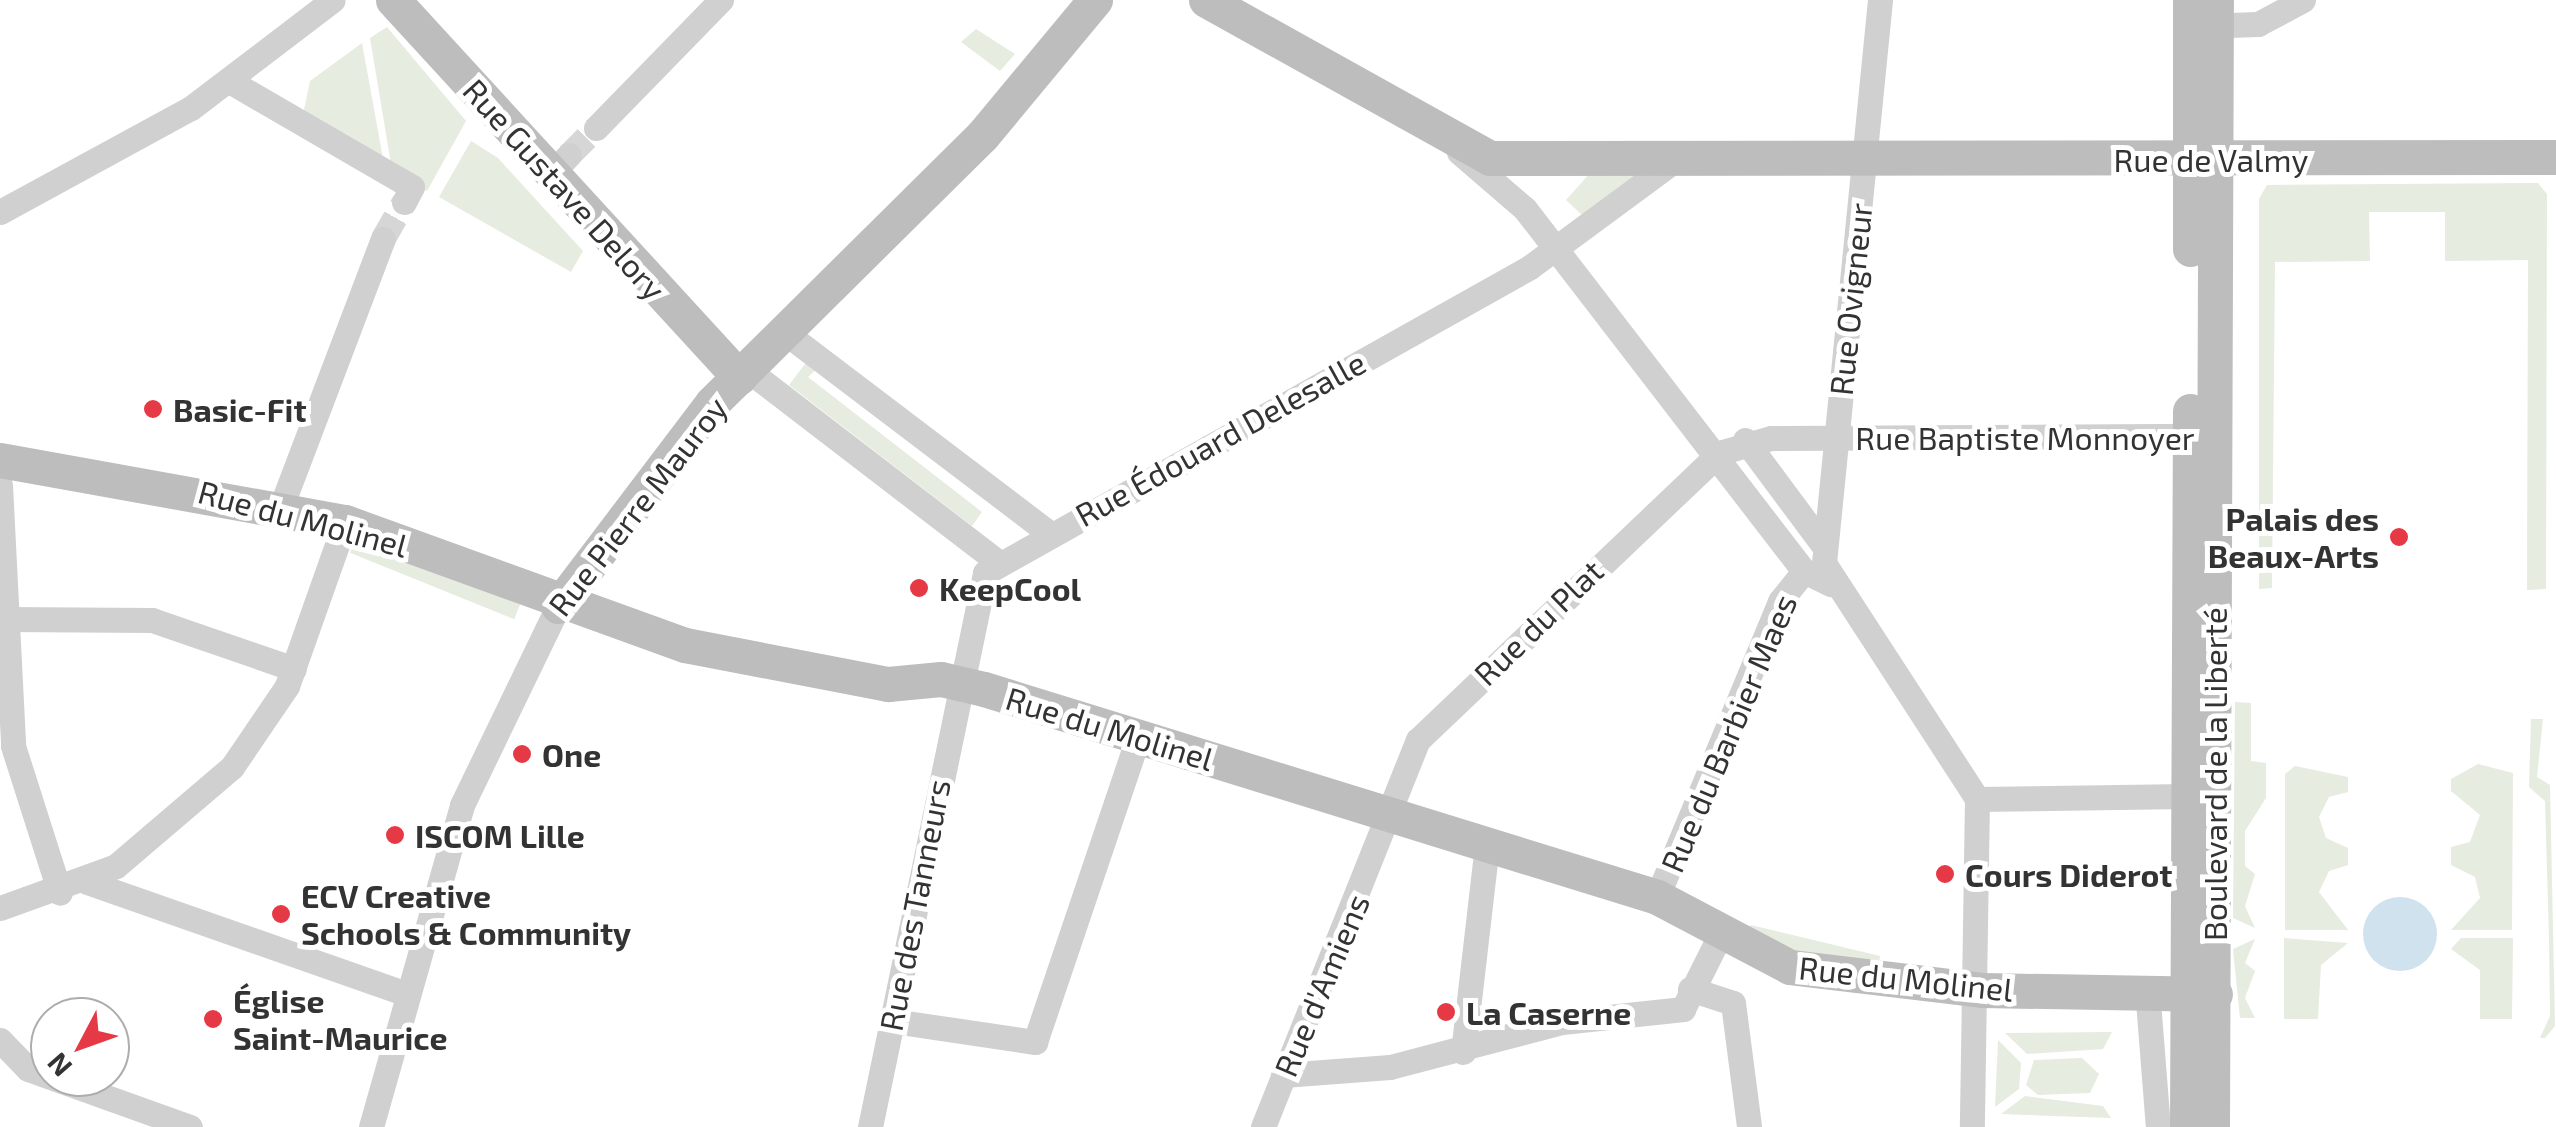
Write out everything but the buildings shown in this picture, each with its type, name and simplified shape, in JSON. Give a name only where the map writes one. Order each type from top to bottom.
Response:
[{"type":"street","points":[[0,212],[231,82],[333,0]]},
{"type":"street","name":"Rue Gustave Delory","points":[[393,0],[560,165],[746,375],[998,562]]},
{"type":"street","points":[[596,128],[721,0]]},
{"type":"street","name":"Rue Pierre Mauroy","points":[[371,1127],[462,805],[558,606],[783,331],[982,136],[1095,0]]},
{"type":"street","name":"Rue de Valmy","points":[[1206,0],[1436,133],[1490,158],[2556,157]]},
{"type":"street","name":"Rue Ovigneur","points":[[1823,545],[1880,0]]},
{"type":"street","points":[[2204,13],[2258,24],[2303,0]]},
{"type":"street","name":"Boulevard de la Liberté","points":[[2187,1127],[2201,994],[2204,13]]},
{"type":"street","points":[[231,82],[412,186],[404,202]]},
{"type":"street","points":[[1436,133],[1525,210],[1719,453],[1804,571],[1832,584]]},
{"type":"street","name":"Rue Édouard Delesalle","points":[[998,562],[1556,250],[1679,158]]},
{"type":"street","points":[[282,507],[383,239]]},
{"type":"street","points":[[783,331],[1049,533]]},
{"type":"street","name":"Boulevard de la Liberté","points":[[2202,436],[2188,796],[2212,1127]]},
{"type":"street","name":"Rue Baptiste Monnoyer","points":[[1745,440],[2202,436]]},
{"type":"street","points":[[1745,440],[1823,545],[1832,584],[1977,799],[1969,989],[1972,1127]]},
{"type":"street","name":"Rue du Plat","points":[[1383,828],[1427,728],[1719,453],[1745,440]]},
{"type":"street","name":"Rue du Molinel","points":[[0,460],[282,507],[345,522],[558,606],[720,653],[888,684],[956,682],[1138,737],[1383,828],[1486,844],[1657,898],[1790,967],[1969,989],[2201,994]]},
{"type":"street","points":[[0,485],[16,769],[60,893]]},
{"type":"street","points":[[0,908],[87,882],[166,832],[223,776],[294,668],[345,522]]},
{"type":"street","points":[[956,682],[978,586],[998,562]]},
{"type":"street","name":"Rue du Barbier Maes","points":[[1657,898],[1780,601],[1804,571]]},
{"type":"street","points":[[5,618],[152,620],[294,668]]},
{"type":"street","name":"Rue des Tanneurs","points":[[870,1127],[956,682]]},
{"type":"street","points":[[893,1021],[1035,1042],[1138,737]]},
{"type":"street","points":[[1977,799],[2188,796]]},
{"type":"street","name":"Rue d'Amiens","points":[[1264,1127],[1383,828]]},
{"type":"street","points":[[1464,1052],[1486,844]]},
{"type":"street","points":[[87,882],[406,994]]},
{"type":"street","points":[[1283,1075],[1464,1052],[1562,1022],[1671,1014],[1684,1009],[1690,989],[1723,929]]},
{"type":"street","points":[[1690,989],[1732,1002],[1749,1127]]},
{"type":"street","points":[[2148,1001],[2158,1127]]},
{"type":"street","points":[[0,1040],[28,1069],[190,1127]]},
{"type":"shaded area","points":[[387,27],[466,121],[427,191],[392,170],[370,38]]},
{"type":"shaded area","points":[[976,29],[1015,54],[1000,71],[961,42]]},
{"type":"shaded area","points":[[362,43],[384,164],[303,115],[310,81]]},
{"type":"shaded area","points":[[471,141],[498,158],[583,251],[571,272],[439,197]]},
{"type":"shaded area","points":[[1644,169],[1582,215],[1566,200],[1591,172]]},
{"type":"shaded area","points":[[2538,183],[2547,194],[2546,589],[2527,590],[2528,260],[2445,261],[2445,212],[2369,212],[2370,261],[2275,262],[2272,588],[2259,589],[2259,199],[2267,185]]},
{"type":"shaded area","points":[[808,360],[818,368],[808,377],[982,512],[972,526],[789,385]]},
{"type":"shaded area","points":[[356,538],[520,604],[514,619],[350,553]]},
{"type":"shaded area","points":[[2235,702],[2251,703],[2251,761],[2266,763],[2266,798],[2245,831],[2245,866],[2255,874],[2245,906],[2255,928],[2233,918]]},
{"type":"shaded area","points":[[2531,719],[2543,719],[2537,777],[2550,785],[2555,1026],[2545,1038],[2540,1038],[2550,1016],[2545,801],[2529,787]]},
{"type":"shaded area","points":[[2478,764],[2513,773],[2512,930],[2451,930],[2480,898],[2475,877],[2451,865],[2451,847],[2470,842],[2480,815],[2451,791],[2451,779]]},
{"type":"shaded area","points":[[2295,766],[2348,777],[2348,792],[2329,797],[2319,817],[2326,838],[2348,848],[2348,865],[2329,871],[2319,892],[2348,930],[2285,930],[2285,774]]},
{"type":"shaded area","points":[[1751,925],[1880,956],[1878,969],[1790,955],[1745,934]]},
{"type":"shaded area","points":[[2284,938],[2348,943],[2321,965],[2318,1019],[2284,1019]]},
{"type":"shaded area","points":[[2461,938],[2513,938],[2512,1019],[2480,1019],[2480,970],[2451,949]]},
{"type":"shaded area","points":[[2255,939],[2245,963],[2255,971],[2245,998],[2255,1018],[2240,1018],[2233,949]]},
{"type":"shaded area","points":[[2112,1032],[2103,1049],[2027,1054],[2005,1033]]},
{"type":"shaded area","points":[[1998,1040],[2021,1063],[2019,1089],[1995,1107]]},
{"type":"shaded area","points":[[2082,1058],[2099,1074],[2090,1093],[2038,1095],[2026,1085],[2034,1060]]},
{"type":"shaded area","points":[[2025,1096],[2103,1106],[2111,1118],[2001,1114]]},
{"type":"water","points":[[2400,897],[2426,908],[2437,934],[2426,960],[2400,971],[2374,960],[2363,934],[2374,908]]},
{"type":"tunnel","points":[[569,155],[596,128]]},
{"type":"tunnel","points":[[383,239],[404,202]]},
{"type":"place","name":"Basic-Fit","points":[[153,409]]},
{"type":"place","name":"Palais des Beaux-Arts","points":[[2399,537]]},
{"type":"place","name":"KeepCool","points":[[919,588]]},
{"type":"place","name":"One","points":[[522,754]]},
{"type":"place","name":"ISCOM Lille","points":[[395,835]]},
{"type":"place","name":"Cours Diderot","points":[[1945,874]]},
{"type":"place","name":"ECV Creative Schools & Community","points":[[281,914]]},
{"type":"place","name":"La Caserne","points":[[1446,1012]]},
{"type":"place","name":"Église Saint-Maurice","points":[[213,1019]]}]
